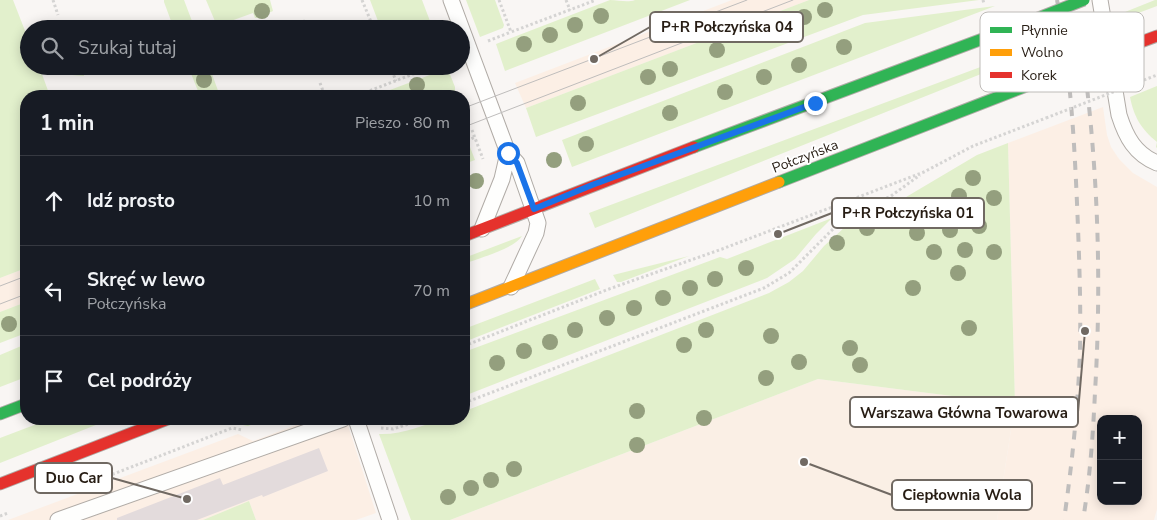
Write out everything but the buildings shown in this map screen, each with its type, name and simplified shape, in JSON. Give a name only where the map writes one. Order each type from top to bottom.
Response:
[{"type":"main road","points":[[1053,12],[1084,0]]},
{"type":"main road","name":"Połczyńska","points":[[1144,41],[1157,36]]},
{"type":"main road","points":[[470,234],[592,185],[980,40]]},
{"type":"main road","name":"Połczyńska","points":[[470,303],[1011,92]]},
{"type":"main road","points":[[0,414],[20,406]]},
{"type":"main road","points":[[0,484],[152,425]]},
{"type":"lane","points":[[451,0],[458,20]]},
{"type":"lane","points":[[470,51],[508,153],[517,163],[538,223],[536,233],[510,286]]},
{"type":"lane","points":[[1115,92],[1119,115],[1131,144],[1142,156],[1157,163]]},
{"type":"lane","points":[[482,229],[502,179],[508,153]]},
{"type":"lane","points":[[58,520],[326,425]]},
{"type":"lane","points":[[358,425],[390,520]]},
{"type":"path","points":[[53,0],[58,15]]},
{"type":"path","points":[[362,0],[370,20]]},
{"type":"path","points":[[498,0],[511,32],[596,0]]},
{"type":"path","points":[[566,0],[570,10]]},
{"type":"path","points":[[394,75],[396,81]]},
{"type":"path","points":[[372,90],[411,75]]},
{"type":"path","points":[[1144,80],[1157,75]]},
{"type":"path","points":[[320,84],[322,90]]},
{"type":"path","points":[[470,344],[924,172],[974,146],[1113,92]]},
{"type":"path","points":[[472,130],[484,161]]},
{"type":"path","points":[[470,140],[475,137]]},
{"type":"path","points":[[470,401],[764,288],[789,273],[842,220],[891,196],[924,172]]},
{"type":"path","points":[[378,428],[393,429],[405,425]]},
{"type":"path","points":[[95,481],[232,428],[249,431]]},
{"type":"shaded area","points":[[732,0],[809,0],[526,108],[515,83]]},
{"type":"shaded area","points":[[1103,107],[1107,135],[1111,147],[1119,159],[1133,173],[1157,187],[1157,509],[1154,520],[997,520],[1015,404],[1008,143]]},
{"type":"shaded area","points":[[20,270],[20,304],[0,312],[0,278]]},
{"type":"shaded area","points":[[818,379],[1015,404],[997,520],[450,520]]},
{"type":"shaded area","points":[[296,425],[348,425],[376,513],[356,520],[256,520],[249,501],[203,520],[8,520],[238,434],[253,441]]},
{"type":"green space","points":[[0,0],[13,0],[21,20],[20,75],[42,75],[48,90],[20,90],[20,270],[0,278]]},
{"type":"green space","points":[[164,0],[184,0],[192,20],[171,20]]},
{"type":"green space","points":[[206,0],[270,0],[273,11],[257,18],[255,18],[253,13],[234,20],[214,20]]},
{"type":"green space","points":[[370,0],[422,0],[430,20],[378,20]]},
{"type":"green space","points":[[466,0],[495,0],[504,25],[503,28],[480,37]]},
{"type":"green space","points":[[610,0],[690,0],[505,71],[496,44]]},
{"type":"green space","points":[[809,0],[979,0],[863,15],[536,137],[526,108]]},
{"type":"green space","points":[[1157,0],[1157,6],[1141,12],[1125,12]]},
{"type":"green space","points":[[995,6],[572,167],[562,140],[865,23]]},
{"type":"green space","points":[[980,67],[980,75],[595,228],[589,213]]},
{"type":"green space","points":[[192,75],[212,75],[218,90],[198,90]]},
{"type":"green space","points":[[430,75],[450,75],[455,87],[455,90],[390,90]]},
{"type":"green space","points":[[1157,86],[1157,142],[1139,122],[1130,97]]},
{"type":"green space","points":[[1008,143],[1015,404],[818,379],[450,520],[411,520],[379,434],[404,431],[424,425],[470,425],[470,409],[769,293],[789,282],[803,271],[824,246],[845,227],[896,203],[977,155]]},
{"type":"green space","points":[[470,147],[475,160],[470,162]]},
{"type":"green space","points":[[832,218],[795,259],[767,278],[470,394],[470,350],[720,257],[727,259]]},
{"type":"green space","points":[[522,236],[512,245],[487,256],[470,262],[470,256]]},
{"type":"green space","points":[[689,256],[621,282],[617,282],[613,275]]},
{"type":"green space","points":[[595,279],[600,289],[470,340],[470,327]]},
{"type":"green space","points":[[20,304],[20,335],[0,343],[0,312]]},
{"type":"green space","points":[[20,347],[20,379],[0,387],[0,355]]},
{"type":"green space","points":[[34,425],[96,425],[0,463],[0,438]]},
{"type":"green space","points":[[249,501],[256,520],[203,520]]},
{"type":"tram line","points":[[470,106],[747,0]]},
{"type":"tram line","points":[[470,125],[793,0]]},
{"type":"tram line","points":[[0,286],[20,278]]},
{"type":"tram line","points":[[0,304],[20,296]]},
{"type":"railway","points":[[1057,0],[1059,12]]},
{"type":"railway","points":[[1075,0],[1077,12]]},
{"type":"railway","points":[[1064,520],[1072,457],[1080,351],[1077,203],[1070,92]]},
{"type":"railway","points":[[1083,520],[1092,440],[1098,293],[1096,195],[1087,92]]},
{"type":"traffic: fast","points":[[1053,12],[1084,0]]},
{"type":"traffic: fast","points":[[694,147],[980,40]]},
{"type":"traffic: fast","points":[[779,182],[1011,92]]},
{"type":"traffic: fast","points":[[0,414],[20,406]]},
{"type":"traffic: slow","points":[[470,303],[779,182]]},
{"type":"traffic: jam","points":[[1144,41],[1157,36]]},
{"type":"traffic: jam","points":[[470,234],[694,147]]},
{"type":"traffic: jam","points":[[0,484],[152,425]]},
{"type":"place","name":"P+R Połczyńska 04","points":[[594,59]]},
{"type":"place","name":"P+R Połczyńska 01","points":[[778,234]]},
{"type":"place","name":"Warszawa Główna Towarowa","points":[[1085,331]]},
{"type":"place","name":"Ciepłownia Wola","points":[[804,462]]},
{"type":"place","name":"Duo Car","points":[[187,499]]},
{"type":"route","points":[[508,153],[517,163],[534,209],[592,185],[815,103]]}]
